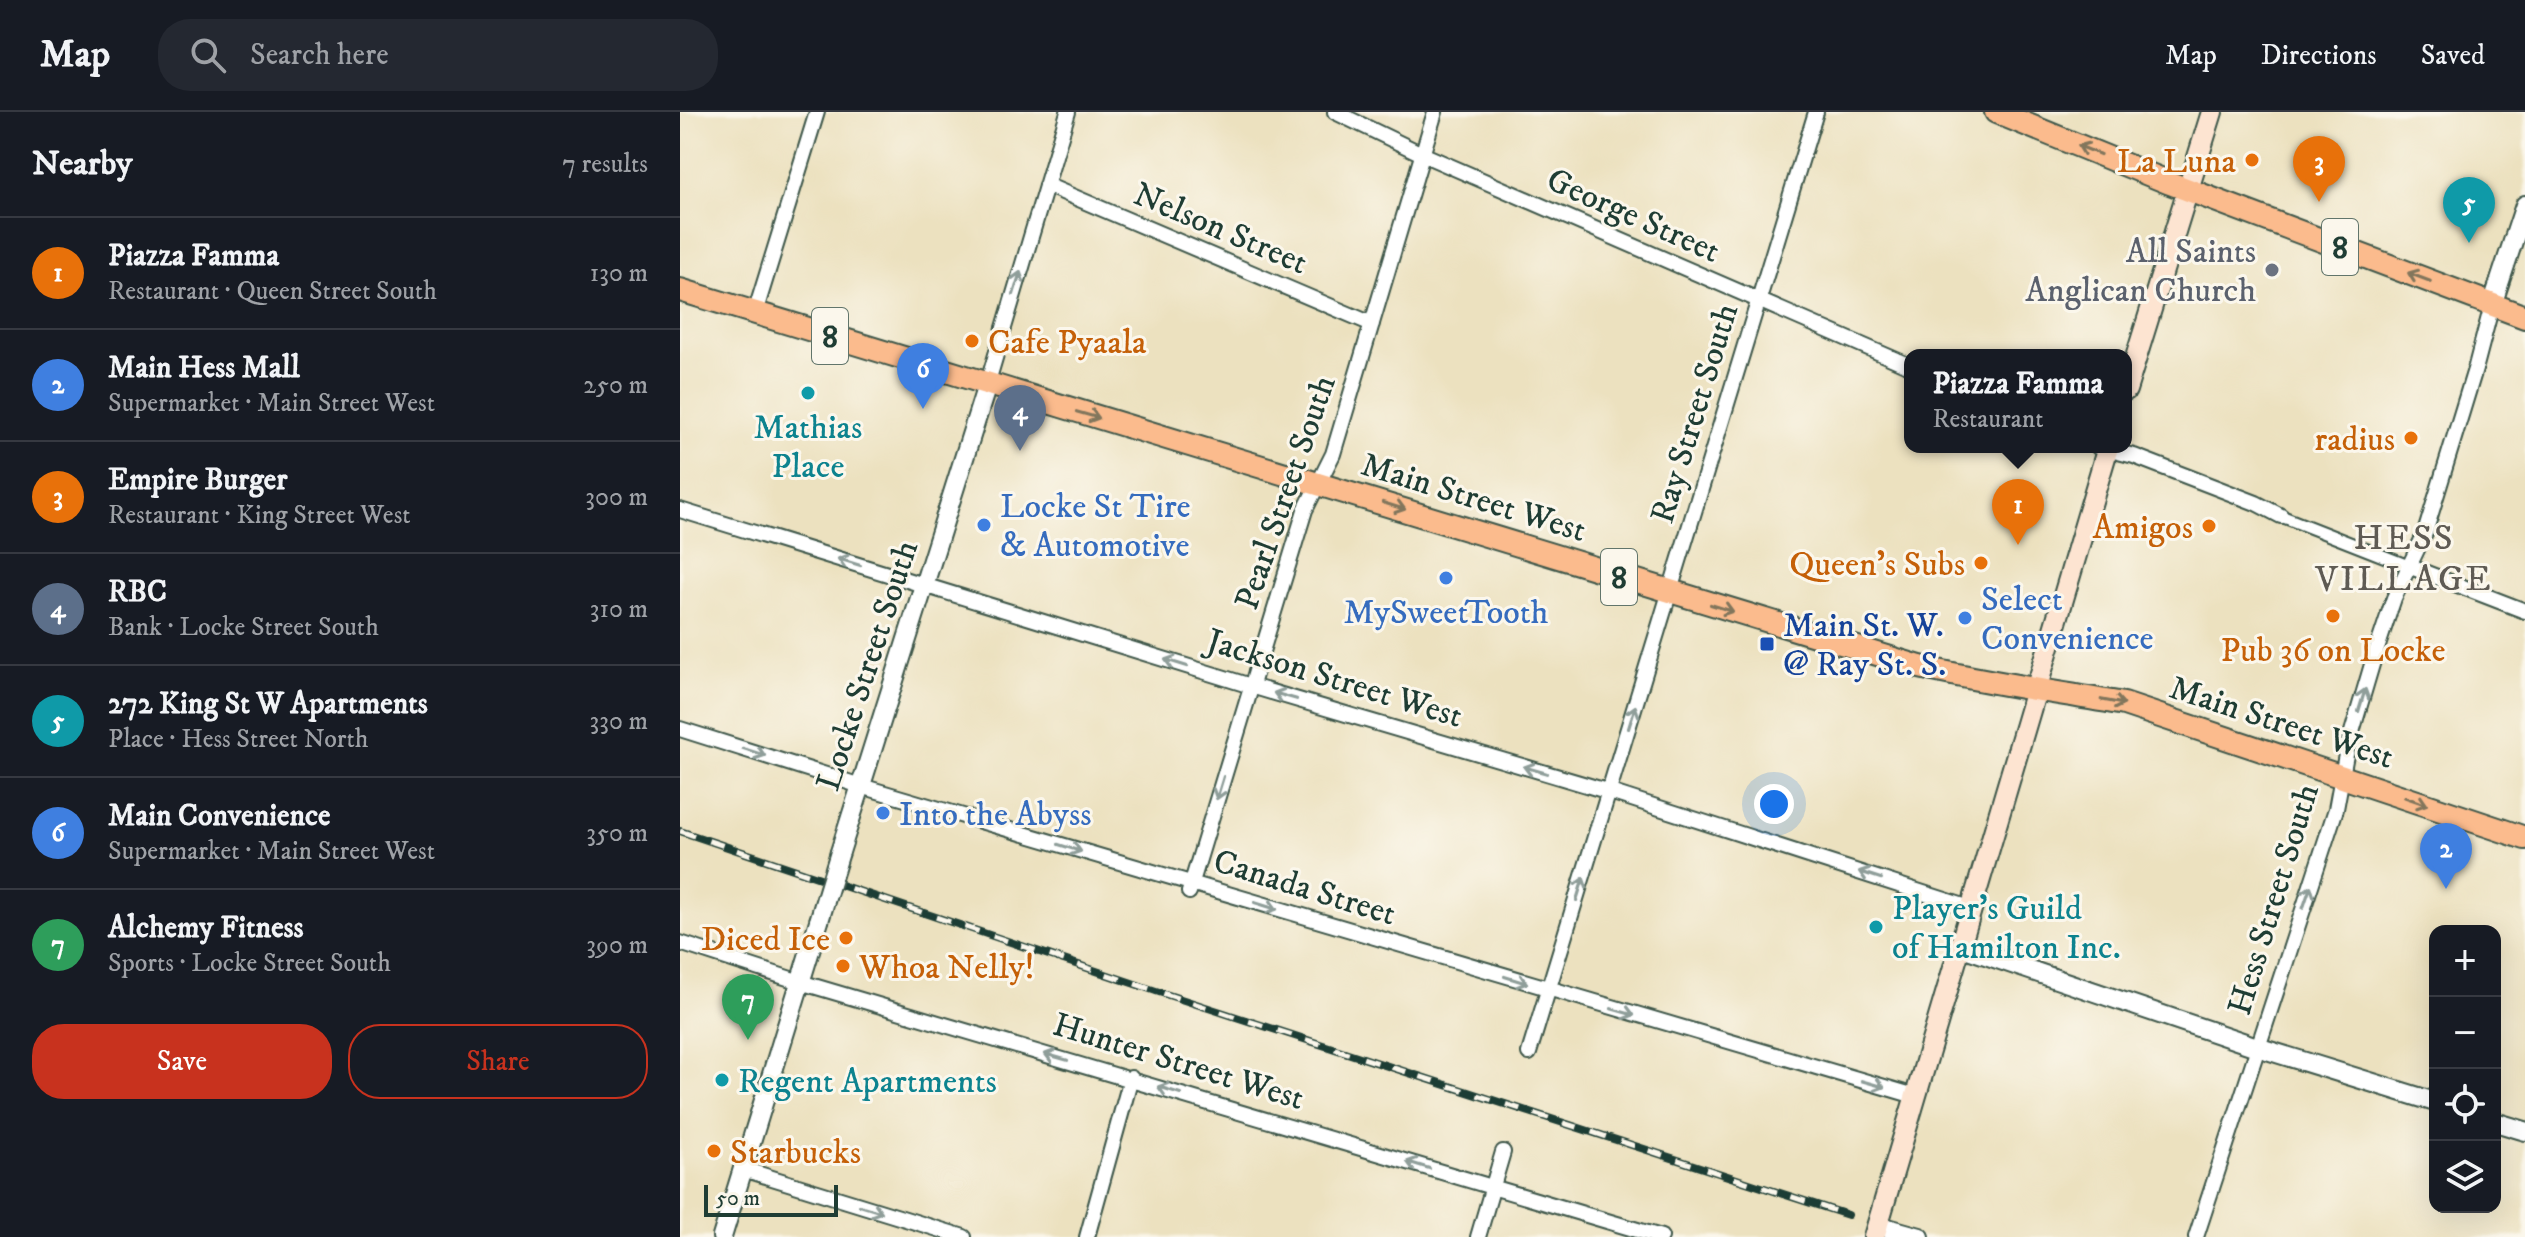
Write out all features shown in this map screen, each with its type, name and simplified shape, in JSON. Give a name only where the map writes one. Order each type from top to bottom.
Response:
[{"type":"main road","name":"8","points":[[1996,112],[2188,190],[2525,317]]},
{"type":"main road","points":[[2132,371],[2212,112]]},
{"type":"main road","name":"Main Street West","points":[[680,290],[1920,667],[1978,681],[2124,704],[2525,838]]},
{"type":"main road","points":[[1876,1231],[2104,453]]},
{"type":"street","points":[[755,313],[817,112]]},
{"type":"street","name":"Locke Street South","points":[[722,1237],[987,385],[1068,112]]},
{"type":"street","name":"George Street","points":[[1335,112],[1422,154],[1904,363]]},
{"type":"street","name":"Pearl Street South","points":[[1190,888],[1305,510],[1333,454],[1435,112]]},
{"type":"street","name":"Ray Street South","points":[[1529,1053],[1816,112]]},
{"type":"street","name":"Nelson Street","points":[[1046,185],[1372,324]]},
{"type":"street","points":[[2492,305],[2525,205]]},
{"type":"street","name":"Hess Street South","points":[[2196,1237],[2336,809],[2347,749],[2394,598],[2425,533],[2492,305]]},
{"type":"street","points":[[2123,453],[2525,611]]},
{"type":"street","name":"Jackson Street West","points":[[680,510],[1251,686],[1610,792],[1970,908]]},
{"type":"street","name":"Canada Street","points":[[680,729],[1190,888],[1915,1096]]},
{"type":"street","name":"Hunter Street West","points":[[680,943],[800,982],[1661,1237]]},
{"type":"street","points":[[1959,946],[2257,1047],[2429,1100]]},
{"type":"street","points":[[1087,1237],[1131,1078]]},
{"type":"street","points":[[2501,1124],[2525,1131]]},
{"type":"street","points":[[1478,1237],[1503,1152]]},
{"type":"street","points":[[743,1169],[964,1237]]},
{"type":"street","points":[[1876,1231],[1920,1237]]},
{"type":"railway","points":[[680,831],[1156,991],[1848,1215]]},
{"type":"place","name":"La Luna","points":[[2252,160]]},
{"type":"place","name":"Empire Burger","points":[[2319,202]]},
{"type":"place","name":"272 King St W Apartments","points":[[2469,243]]},
{"type":"place","name":"All Saints Anglican Church","points":[[2272,270]]},
{"type":"place","name":"Cafe Pyaala","points":[[972,341]]},
{"type":"place","name":"Mathias Place","points":[[808,393]]},
{"type":"place","name":"Main Convenience","points":[[923,409]]},
{"type":"place","name":"radius","points":[[2411,438]]},
{"type":"place","name":"RBC","points":[[1020,451]]},
{"type":"place","name":"Locke St Tire & Automotive","points":[[984,525]]},
{"type":"place","name":"Amigos","points":[[2209,526]]},
{"type":"place","name":"Piazza Famma","points":[[2018,545]]},
{"type":"place","name":"Queen's Subs","points":[[1981,563]]},
{"type":"place","name":"MySweetTooth","points":[[1446,578]]},
{"type":"place","name":"Pub 36 on Locke","points":[[2333,616]]},
{"type":"place","name":"Select Convenience","points":[[1965,618]]},
{"type":"place","name":"Main St. W. @ Ray St. S.","points":[[1767,644]]},
{"type":"place","name":"Into the Abyss","points":[[883,813]]},
{"type":"place","name":"Main Hess Mall","points":[[2446,889]]},
{"type":"place","name":"Player's Guild of Hamilton Inc.","points":[[1876,927]]},
{"type":"place","name":"Diced Ice","points":[[846,938]]},
{"type":"place","name":"Whoa Nelly!","points":[[843,966]]},
{"type":"place","name":"Alchemy Fitness","points":[[748,1040]]},
{"type":"place","name":"Regent Apartments","points":[[722,1080]]},
{"type":"place","name":"Starbucks","points":[[714,1151]]},
{"type":"district","name":"HESS VILLAGE","points":[[2404,556]]}]
